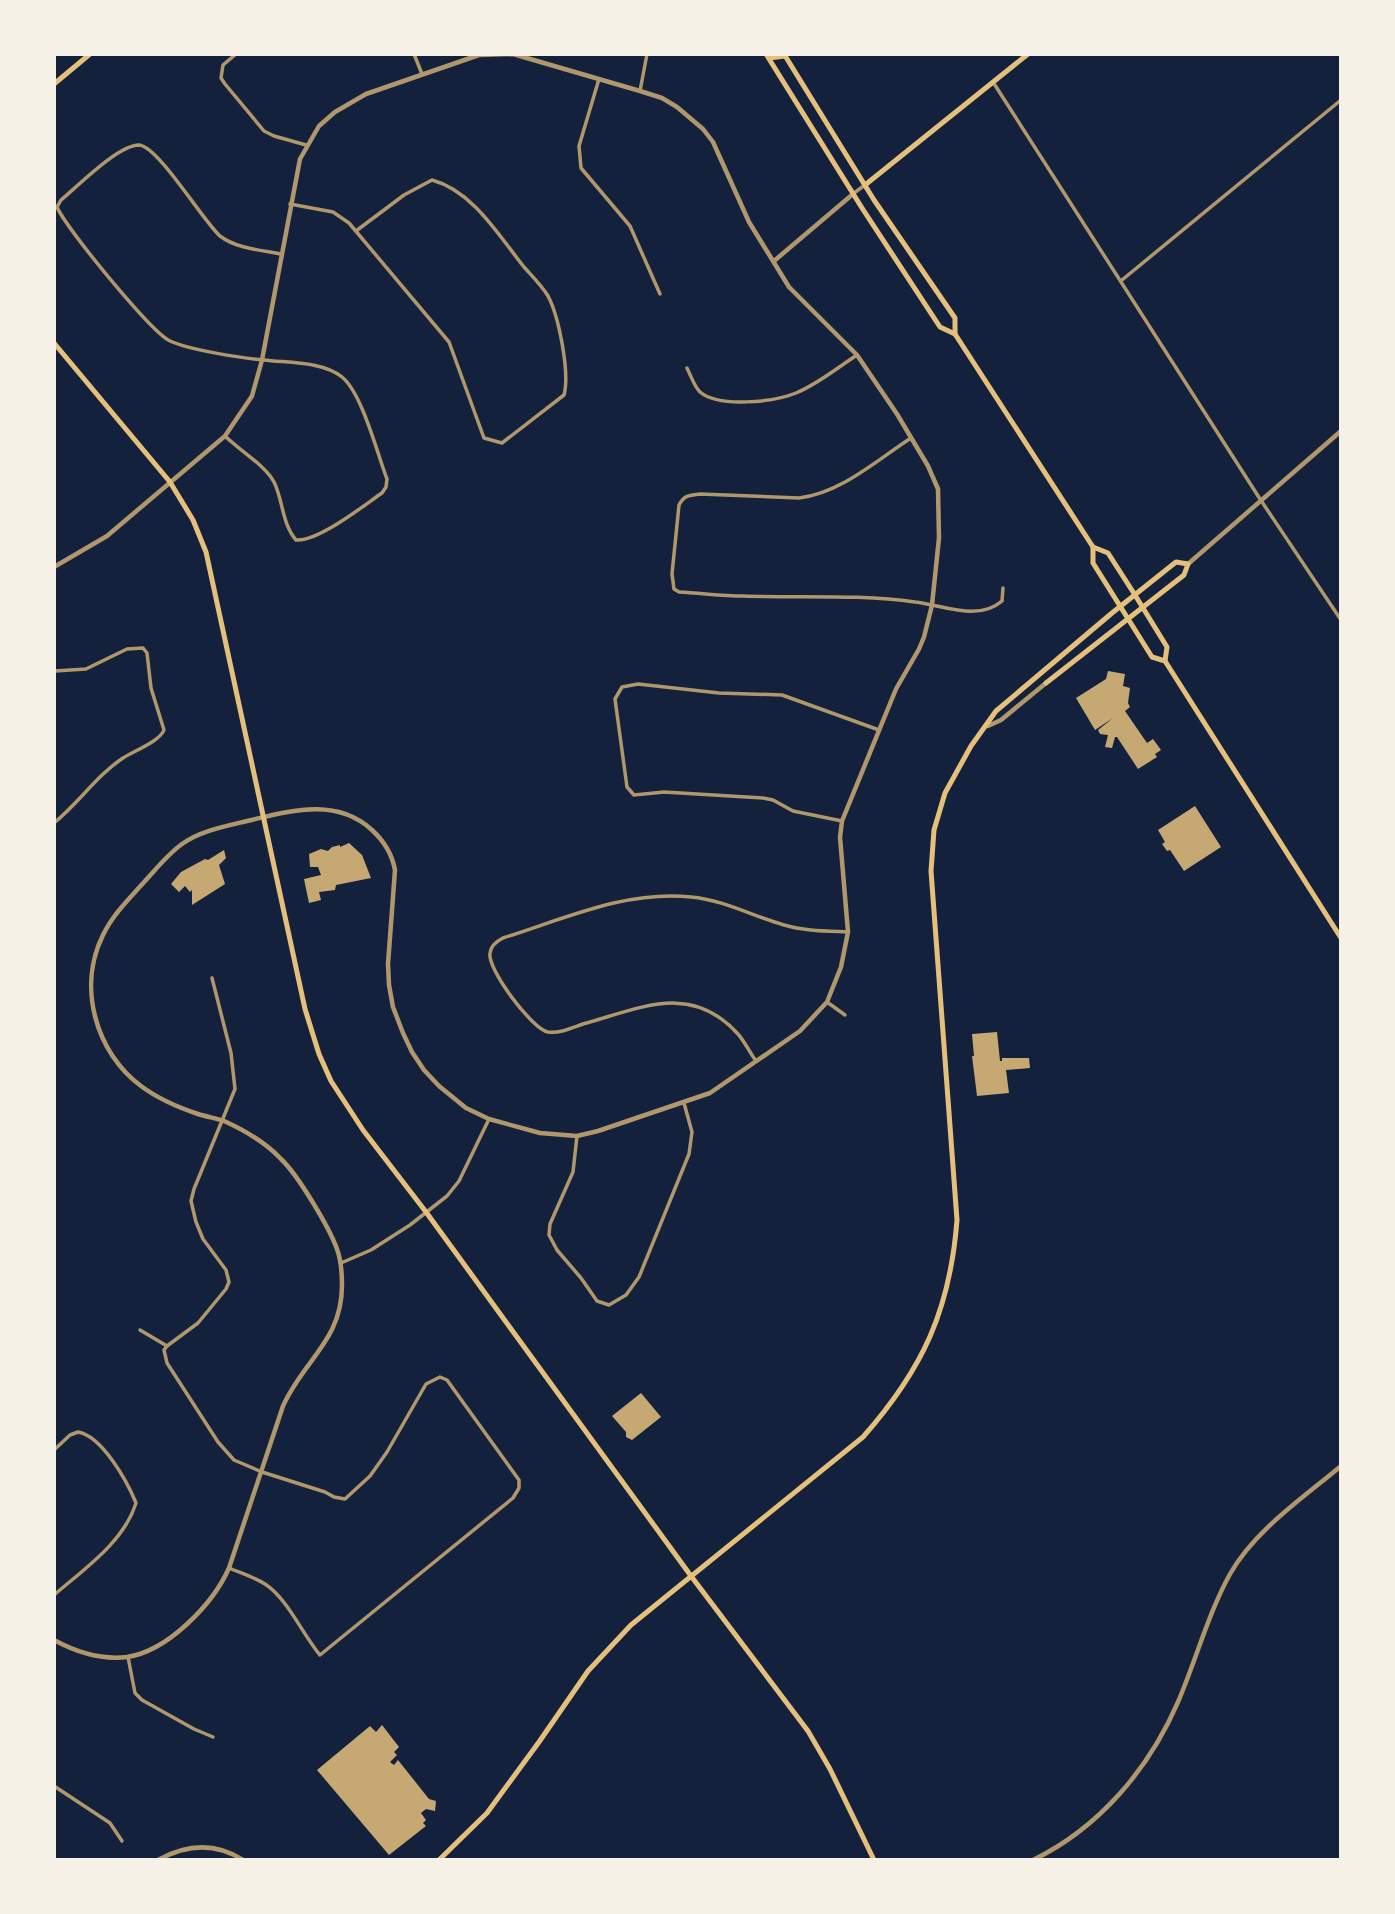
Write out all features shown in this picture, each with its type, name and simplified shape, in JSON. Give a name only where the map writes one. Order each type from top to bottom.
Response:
[{"type":"main road","points":[[54,84],[90,54]]},
{"type":"main road","points":[[866,185],[1027,54]]},
{"type":"main road","points":[[955,334],[955,318],[866,185],[785,55],[767,56],[940,327],[955,334],[1093,547],[1093,563],[1152,657],[1165,661],[1341,938]]},
{"type":"main road","points":[[54,343],[170,482],[194,520],[208,557],[305,1009],[318,1054],[331,1081],[363,1130],[808,1731],[830,1769],[874,1860]]},
{"type":"main road","points":[[1093,547],[1108,553],[1135,595],[1167,647],[1165,661]]},
{"type":"main road","points":[[439,1860],[487,1813],[588,1671],[631,1625],[863,1437],[886,1410],[928,1345],[939,1318],[955,1252],[957,1205],[932,895],[931,851],[945,793],[971,746],[988,726],[996,711],[1176,562],[1188,564],[1184,575],[1046,682]]},
{"type":"street","points":[[236,54],[223,65],[221,78],[225,85],[264,131],[306,145]]},
{"type":"street","points":[[414,54],[422,74]]},
{"type":"street","points":[[54,567],[107,536],[225,436],[252,396],[262,360],[295,176],[306,145],[319,126],[349,102],[479,55],[513,54],[640,90],[677,107],[690,117],[708,136],[749,222],[797,296],[857,355],[912,438],[938,489],[939,538],[932,605],[919,649],[896,689],[842,821],[840,837],[848,932],[841,968],[827,1002],[800,1031],[710,1093],[578,1136],[540,1133],[489,1119],[466,1108],[439,1086],[412,1052],[403,1033],[393,1007],[388,964],[396,870],[393,856],[378,835],[350,814],[318,808],[263,817],[200,834],[171,852],[111,920],[96,952],[92,968],[91,996],[97,1026],[110,1054],[143,1088],[197,1114],[222,1120],[283,1160],[336,1246],[341,1263],[342,1284],[339,1317],[325,1343],[292,1385],[229,1568],[215,1594],[186,1623],[153,1647],[128,1657],[93,1655],[54,1640]]},
{"type":"street","points":[[640,90],[647,54]]},
{"type":"street","points":[[599,79],[579,146],[581,167],[630,226],[660,294]]},
{"type":"street","points":[[993,82],[1260,499],[1341,620]]},
{"type":"street","points":[[1122,280],[1341,100]]},
{"type":"street","points":[[225,436],[269,474],[275,483],[288,529],[296,540],[308,539],[333,525],[386,487],[387,479],[365,417],[355,394],[341,377],[315,367],[181,345],[162,336],[99,264],[60,215],[57,207],[61,200],[118,153],[131,147],[145,147],[164,166],[218,234],[244,247],[281,254]]},
{"type":"street","points":[[290,204],[333,212],[349,223],[449,342],[484,438],[502,443],[564,395],[567,374],[556,321],[547,294],[475,206],[443,183],[432,180],[404,195],[356,231]]},
{"type":"street","points":[[774,261],[866,185]]},
{"type":"street","points":[[687,368],[697,389],[708,397],[736,401],[756,400],[794,394],[857,355]]},
{"type":"street","points":[[1188,564],[1341,431]]},
{"type":"street","points":[[912,438],[838,485],[815,496],[799,498],[687,495],[679,505],[672,581],[674,589],[679,592],[742,597],[835,595],[973,612],[994,608],[1002,601],[1003,589]]},
{"type":"street","points":[[54,671],[86,669],[127,649],[143,648],[147,653],[151,688],[164,730],[158,739],[128,755],[96,780],[54,823]]},
{"type":"street","points":[[988,726],[1001,720],[1046,682]]},
{"type":"street","points":[[842,821],[793,811],[773,800],[763,798],[664,792],[634,795],[627,787],[615,699],[622,687],[638,684],[719,693],[782,695],[878,730]]},
{"type":"street","points":[[756,1061],[725,1021],[690,1003],[644,1007],[568,1030],[546,1031],[531,1022],[497,974],[489,956],[491,949],[503,938],[608,904],[669,896],[693,897],[731,905],[785,926],[848,932]]},
{"type":"street","points":[[212,978],[231,1053],[235,1089],[191,1201],[199,1230],[226,1270],[229,1282],[198,1323],[167,1346],[164,1350],[167,1363],[218,1442],[234,1460],[334,1497],[345,1499],[370,1476],[426,1384],[440,1377],[447,1380],[519,1480],[519,1488],[513,1498],[320,1656],[278,1595],[268,1585],[229,1568]]},
{"type":"street","points":[[827,1002],[845,1015]]},
{"type":"street","points":[[578,1136],[573,1172],[550,1224],[549,1236],[597,1301],[609,1305],[626,1295],[639,1277],[689,1154],[692,1132],[684,1103]]},
{"type":"street","points":[[341,1263],[371,1250],[447,1196],[459,1181],[489,1119]]},
{"type":"street","points":[[140,1330],[167,1346]]},
{"type":"street","points":[[54,1450],[70,1435],[78,1432],[96,1440],[111,1459],[135,1503],[131,1516],[110,1546],[54,1595]]},
{"type":"street","points":[[1032,1860],[1090,1821],[1114,1800],[1139,1771],[1162,1736],[1231,1572],[1259,1536],[1341,1466]]},
{"type":"street","points":[[128,1657],[135,1693],[142,1700],[194,1730],[213,1737]]},
{"type":"street","points":[[54,1786],[110,1823],[122,1842]]},
{"type":"street","points":[[158,1860],[178,1850],[196,1846],[229,1851],[243,1860]]},
{"type":"building","points":[[1108,671],[1125,674],[1123,686],[1130,688],[1130,707],[1125,711],[1147,743],[1153,739],[1161,750],[1155,754],[1157,757],[1138,769],[1117,737],[1112,748],[1105,747],[1108,735],[1100,734],[1098,730],[1113,718],[1095,730],[1076,698],[1106,679]]},
{"type":"building","points":[[1195,806],[1221,847],[1184,871],[1170,850],[1167,851],[1162,844],[1165,842],[1158,830]]},
{"type":"building","points":[[349,843],[362,855],[371,878],[336,885],[335,890],[319,892],[321,900],[309,903],[304,879],[321,875],[318,867],[310,867],[309,854],[321,849],[328,851],[332,847]]},
{"type":"building","points":[[224,850],[226,858],[219,865],[225,884],[192,905],[192,890],[190,892],[185,886],[179,892],[171,884],[181,872]]},
{"type":"building","points":[[997,1032],[1000,1061],[1002,1058],[1029,1058],[1030,1068],[1006,1070],[1009,1093],[977,1096],[972,1034]]},
{"type":"building","points":[[641,1393],[661,1417],[632,1440],[626,1437],[626,1432],[612,1416]]},
{"type":"building","points":[[382,1725],[399,1747],[394,1752],[397,1755],[390,1762],[394,1765],[398,1760],[429,1799],[436,1801],[435,1811],[426,1809],[421,1813],[426,1820],[423,1823],[426,1826],[389,1855],[317,1770],[370,1726],[376,1732]]}]
